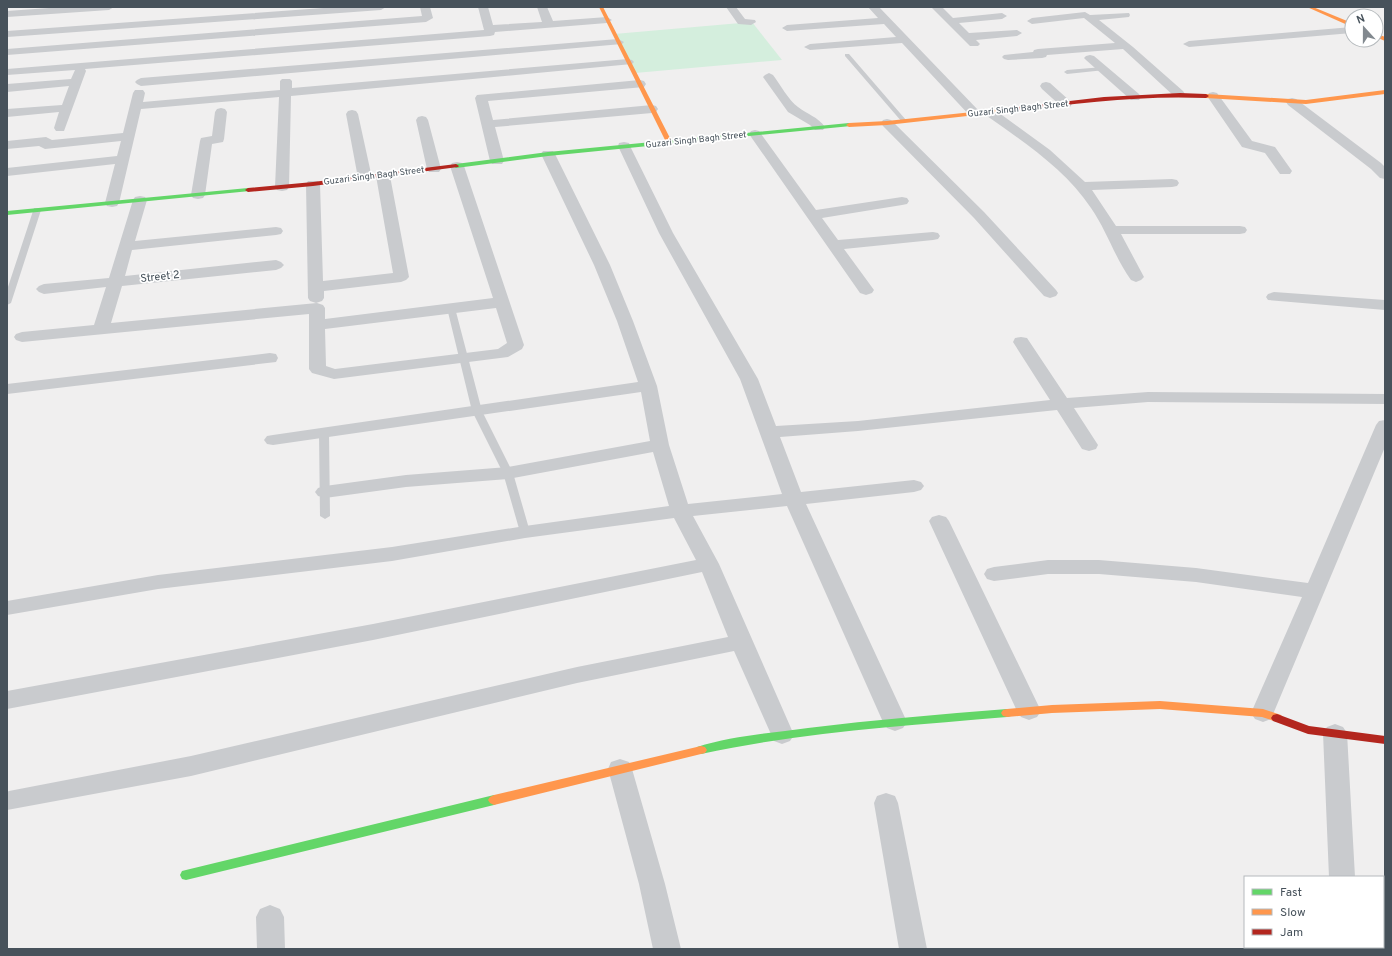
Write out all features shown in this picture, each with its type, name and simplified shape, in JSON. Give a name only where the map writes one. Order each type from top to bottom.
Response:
[{"type":"street","points":[[7,14],[109,7]]},
{"type":"street","points":[[7,34],[162,18],[249,12],[381,7]]},
{"type":"street","points":[[7,52],[426,19],[428,18],[425,7]]},
{"type":"street","points":[[7,72],[490,34],[483,7]]},
{"type":"street","points":[[542,7],[549,25]]},
{"type":"street","points":[[600,7],[669,142]]},
{"type":"street","points":[[731,7],[742,22],[751,22]]},
{"type":"street","points":[[936,7],[970,41],[1016,32]]},
{"type":"street","points":[[1074,7],[1124,46],[1179,94]]},
{"type":"street","points":[[1309,7],[1344,22]]},
{"type":"street","points":[[866,8],[886,21],[975,114]]},
{"type":"street","points":[[245,33],[249,12]]},
{"type":"street","points":[[1032,21],[1087,16],[1125,15]]},
{"type":"street","points":[[950,21],[1002,16]]},
{"type":"street","points":[[155,41],[162,18]]},
{"type":"street","points":[[489,30],[607,20]]},
{"type":"street","points":[[787,28],[886,21]]},
{"type":"street","points":[[1189,44],[1344,31]]},
{"type":"street","points":[[810,47],[904,40]]},
{"type":"street","points":[[141,82],[618,42]]},
{"type":"street","points":[[1008,57],[1042,55],[1038,52],[1124,46]]},
{"type":"street","points":[[282,187],[285,93],[289,49]]},
{"type":"street","points":[[502,52],[508,73]]},
{"type":"street","points":[[1090,58],[1135,97]]},
{"type":"street","points":[[112,203],[146,60]]},
{"type":"street","points":[[136,106],[628,62]]},
{"type":"street","points":[[60,128],[81,66]]},
{"type":"street","points":[[769,77],[792,109],[814,122],[819,127]]},
{"type":"street","points":[[7,88],[76,82]]},
{"type":"street","points":[[497,161],[481,98],[640,84]]},
{"type":"street","points":[[1046,86],[1066,104]]},
{"type":"street","name":"Guzari Singh Bagh Street","points":[[7,213],[313,184],[548,154],[624,146],[819,127],[887,123],[1135,97],[1179,94],[1263,98],[1292,102],[1306,102],[1385,92]]},
{"type":"street","points":[[1213,96],[1247,144],[1270,150],[1285,171]]},
{"type":"street","points":[[1292,102],[1376,166],[1385,175]]},
{"type":"street","points":[[7,113],[67,108]]},
{"type":"street","points":[[487,124],[652,109]]},
{"type":"street","points":[[198,195],[206,141],[218,139],[221,112]]},
{"type":"street","points":[[991,113],[1026,138],[1080,186],[1103,214],[1136,277]]},
{"type":"street","points":[[352,114],[364,178]]},
{"type":"street","points":[[422,120],[434,169]]},
{"type":"street","points":[[887,123],[979,215],[1050,293]]},
{"type":"street","points":[[755,134],[866,290]]},
{"type":"street","points":[[7,145],[46,141],[45,144],[128,136]]},
{"type":"street","points":[[624,146],[666,233],[749,379],[794,499],[895,722]]},
{"type":"street","points":[[548,154],[602,265],[625,321],[648,386],[660,445],[680,511],[709,564],[782,735]]},
{"type":"street","points":[[7,172],[123,159]]},
{"type":"street","points":[[313,184],[318,368],[334,374],[502,353],[516,345],[457,166]]},
{"type":"street","points":[[316,287],[401,277],[383,176]]},
{"type":"street","points":[[1080,186],[1172,183]]},
{"type":"street","points":[[101,329],[140,200]]},
{"type":"street","points":[[813,215],[902,201]]},
{"type":"street","points":[[1112,230],[1240,230]]},
{"type":"street","points":[[126,246],[276,231]]},
{"type":"street","points":[[834,245],[933,236]]},
{"type":"street","name":"Street 2","points":[[44,290],[276,265]]},
{"type":"street","points":[[1274,297],[1385,305]]},
{"type":"street","points":[[317,325],[502,302]]},
{"type":"street","points":[[22,337],[317,308]]},
{"type":"street","points":[[1021,342],[1089,445]]},
{"type":"street","points":[[7,388],[270,358]]},
{"type":"street","points":[[273,440],[648,386]]},
{"type":"street","points":[[769,432],[858,426],[1061,404],[1148,397],[1385,399]]},
{"type":"street","points":[[1262,713],[1385,425]]},
{"type":"street","points":[[325,492],[406,481],[508,474],[660,445]]},
{"type":"street","points":[[7,608],[158,582],[392,554],[525,532],[680,511],[914,486]]},
{"type":"street","points":[[939,521],[1029,711]]},
{"type":"street","points":[[7,700],[373,632],[709,564]]},
{"type":"street","points":[[994,574],[1048,567],[1099,567],[1196,575],[1314,591]]},
{"type":"street","points":[[9,801],[191,766],[584,674],[673,654],[741,642]]},
{"type":"street","points":[[186,874],[728,743],[782,735],[895,722],[1029,711],[1160,705],[1262,713],[1308,730],[1385,740]]},
{"type":"street","points":[[1335,733],[1342,876]]},
{"type":"street","points":[[620,770],[652,884],[667,949]]},
{"type":"street","points":[[886,803],[913,949]]},
{"type":"street","points":[[270,917],[271,949]]},
{"type":"lane","points":[[847,55],[904,121]]},
{"type":"lane","points":[[1067,72],[1103,69]]},
{"type":"lane","points":[[7,303],[37,210]]},
{"type":"lane","points":[[451,308],[477,411],[508,474],[525,532]]},
{"type":"lane","points":[[324,433],[325,516]]},
{"type":"green space","points":[[752,22],[782,60],[635,73],[614,34]]},
{"type":"traffic: fast","points":[[456,166],[548,154],[849,125]]},
{"type":"traffic: fast","points":[[7,213],[248,190]]},
{"type":"traffic: fast","points":[[701,750],[717,746],[812,732],[1007,713]]},
{"type":"traffic: fast","points":[[186,875],[494,800]]},
{"type":"traffic: slow","points":[[601,7],[669,142]]},
{"type":"traffic: slow","points":[[1309,7],[1344,22]]},
{"type":"traffic: slow","points":[[1206,96],[1306,102],[1385,92]]},
{"type":"traffic: slow","points":[[849,125],[887,123],[1001,111]]},
{"type":"traffic: slow","points":[[1007,713],[1052,709],[1160,705],[1263,713],[1277,718]]},
{"type":"traffic: slow","points":[[494,800],[701,750]]},
{"type":"traffic: jam","points":[[1001,111],[1129,96],[1206,96]]},
{"type":"traffic: jam","points":[[248,190],[313,184],[456,166]]},
{"type":"traffic: jam","points":[[1277,718],[1308,730],[1385,740]]}]
